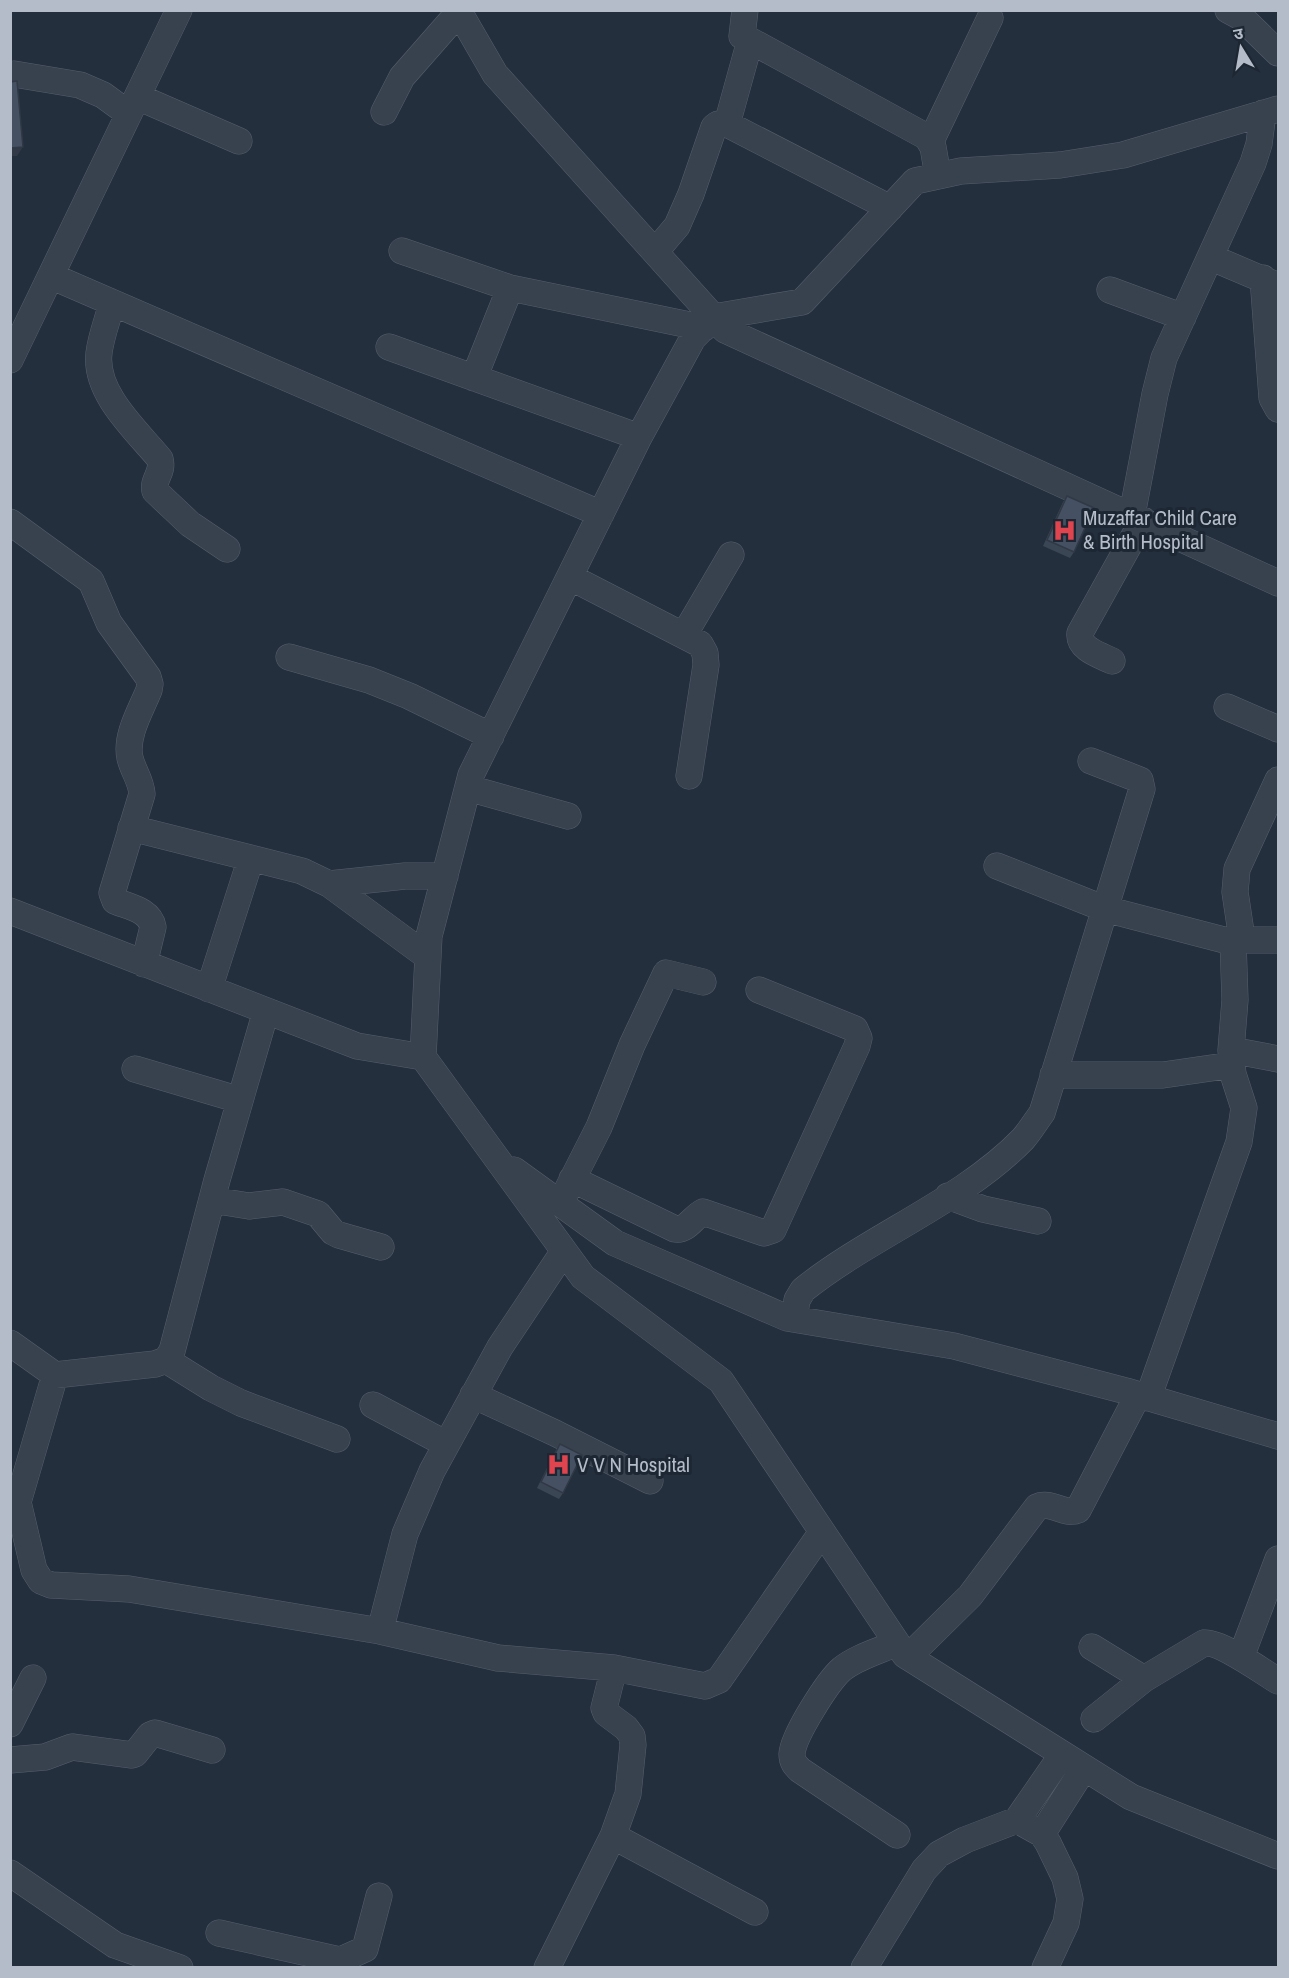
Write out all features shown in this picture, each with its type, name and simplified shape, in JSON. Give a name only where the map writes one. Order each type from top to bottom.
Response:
[{"type":"street","points":[[10,360],[179,10]]},
{"type":"street","points":[[745,10],[742,36],[927,137],[931,141],[938,176]]},
{"type":"street","points":[[1228,10],[1241,18],[1278,53]]},
{"type":"street","points":[[384,112],[402,77],[459,11],[495,74],[655,252],[709,323]]},
{"type":"street","points":[[931,141],[990,18]]},
{"type":"street","points":[[728,124],[750,41]]},
{"type":"street","points":[[14,74],[80,85],[238,141]]},
{"type":"street","points":[[1271,111],[1123,155],[1059,165],[961,171],[915,181],[802,302],[709,323],[693,338],[639,437],[471,775],[429,936],[423,1057],[583,1277],[721,1381],[903,1650],[1062,1755],[1131,1797],[1278,1856]]},
{"type":"street","points":[[1112,662],[1082,645],[1079,639],[1080,633],[1138,518],[1155,394],[1164,358],[1253,163],[1271,111]]},
{"type":"street","points":[[655,252],[677,226],[691,194],[714,127],[718,124],[728,124],[890,208]]},
{"type":"street","points":[[402,251],[510,288],[709,323],[1278,583]]},
{"type":"street","points":[[1210,257],[1270,282],[1272,398],[1278,409]]},
{"type":"street","points":[[51,276],[601,514]]},
{"type":"street","points":[[474,378],[510,288]]},
{"type":"street","points":[[1110,290],[1183,317]]},
{"type":"street","points":[[112,303],[99,352],[99,369],[103,386],[116,406],[160,459],[162,468],[154,484],[155,491],[190,524],[227,549]]},
{"type":"street","points":[[388,347],[639,437]]},
{"type":"street","points":[[10,522],[91,581],[110,623],[148,677],[149,690],[130,744],[130,758],[141,783],[142,794],[112,893],[115,901],[146,914],[150,918],[153,927],[144,964]]},
{"type":"street","points":[[684,635],[731,555]]},
{"type":"street","points":[[570,577],[700,644],[705,653],[706,665],[689,776]]},
{"type":"street","points":[[289,657],[369,680],[410,696],[491,736]]},
{"type":"street","points":[[1227,707],[1278,729]]},
{"type":"street","points":[[794,1319],[797,1300],[803,1290],[1000,1160],[1024,1137],[1042,1113],[1142,789],[1140,780],[1091,761]]},
{"type":"street","points":[[897,1835],[800,1770],[793,1763],[794,1743],[824,1691],[842,1670],[862,1657],[903,1650],[970,1596],[1037,1507],[1044,1504],[1072,1512],[1078,1510],[1143,1396],[1239,1142],[1244,1108],[1233,1074],[1232,1057],[1238,940],[1235,892],[1237,869],[1278,780]]},
{"type":"street","points":[[468,788],[568,816]]},
{"type":"street","points":[[131,828],[302,871],[329,884],[428,957]]},
{"type":"street","points":[[209,989],[250,858]]},
{"type":"street","points":[[998,866],[1105,909],[1224,940],[1278,940]]},
{"type":"street","points":[[329,884],[405,876],[445,876]]},
{"type":"street","points":[[10,911],[357,1046],[423,1057]]},
{"type":"street","points":[[560,1203],[599,1127],[632,1045],[666,973],[703,982]]},
{"type":"street","points":[[572,1179],[675,1229],[680,1230],[703,1212],[764,1233],[773,1230],[859,1038],[855,1029],[759,990]]},
{"type":"street","points":[[10,1343],[55,1375],[155,1364],[166,1360],[172,1351],[266,1011]]},
{"type":"street","points":[[1053,1075],[1163,1075],[1232,1057],[1278,1059]]},
{"type":"street","points":[[135,1069],[240,1100]]},
{"type":"street","points":[[494,1155],[615,1243],[787,1318],[954,1346],[1143,1396],[1278,1436]]},
{"type":"street","points":[[948,1196],[983,1209],[1038,1221]]},
{"type":"street","points":[[212,1200],[249,1206],[283,1202],[318,1214],[333,1232],[339,1235],[381,1247]]},
{"type":"street","points":[[380,1631],[405,1534],[432,1471],[500,1347],[564,1251]]},
{"type":"street","points":[[166,1360],[211,1388],[241,1403],[337,1439]]},
{"type":"street","points":[[55,1375],[14,1510],[34,1570],[41,1581],[51,1585],[129,1589],[380,1631],[498,1658],[614,1668],[705,1686],[719,1680],[822,1532]]},
{"type":"street","points":[[473,1395],[650,1481]]},
{"type":"street","points":[[373,1406],[446,1444]]},
{"type":"street","points":[[1240,1657],[1278,1559]]},
{"type":"street","points":[[1094,1719],[1144,1679],[1204,1643],[1212,1643],[1240,1657],[1278,1681]]},
{"type":"street","points":[[1092,1647],[1144,1679]]},
{"type":"street","points":[[547,1968],[613,1836],[628,1794],[632,1736],[626,1728],[606,1713],[604,1708],[614,1668]]},
{"type":"street","points":[[10,1724],[33,1678]]},
{"type":"street","points":[[10,1760],[45,1757],[72,1747],[132,1755],[155,1733],[212,1750]]},
{"type":"street","points":[[864,1968],[924,1870],[939,1854],[964,1840],[1017,1820],[1062,1755]]},
{"type":"street","points":[[1042,1834],[1084,1768]]},
{"type":"street","points":[[1017,1820],[1042,1834],[1065,1878],[1070,1899],[1066,1923],[1045,1968]]},
{"type":"street","points":[[613,1836],[755,1912]]},
{"type":"street","points":[[10,1873],[115,1945],[180,1968]]},
{"type":"street","points":[[219,1933],[342,1964],[348,1956],[365,1949],[379,1896]]},
{"type":"building","points":[[17,81],[23,147],[10,148],[10,82]]},
{"type":"building","points":[[1067,496],[1094,508],[1074,552],[1047,540]]},
{"type":"building","points":[[560,1444],[582,1455],[563,1493],[541,1482]]},
{"type":"place","name":"Muzaffar Child Care & Birth Hospital","points":[[1065,530]]},
{"type":"place","name":"V V N Hospital","points":[[559,1465]]}]
